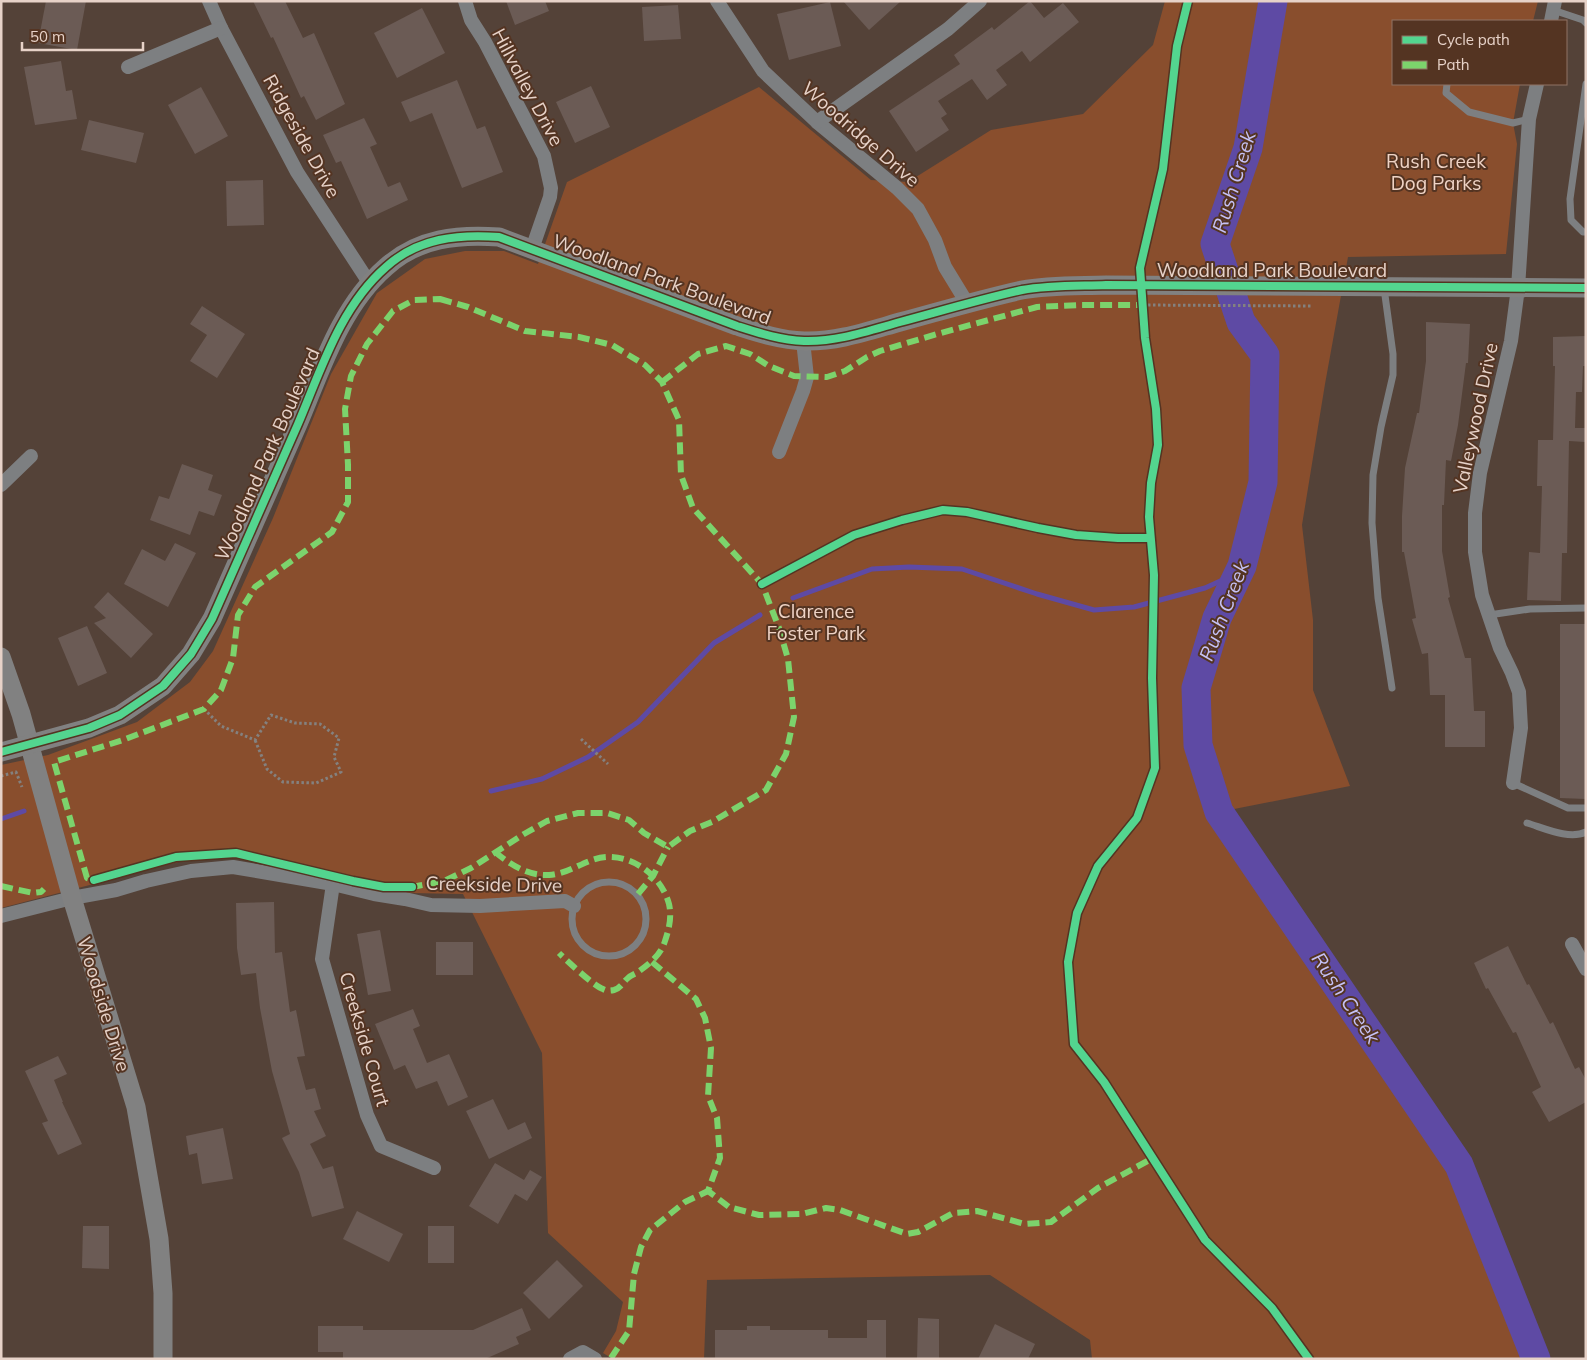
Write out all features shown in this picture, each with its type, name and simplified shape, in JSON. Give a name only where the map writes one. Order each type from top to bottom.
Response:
[{"type":"street","name":"Ridgeside Drive","points":[[209,1],[221,28],[297,172],[370,284]]},
{"type":"street","name":"Hillvalley Drive","points":[[465,1],[470,20],[485,42],[544,156],[551,188],[550,197],[532,249]]},
{"type":"street","name":"Woodridge Drive","points":[[717,1],[763,70],[817,122],[897,188],[918,209],[935,240],[945,267],[967,303]]},
{"type":"street","points":[[817,122],[948,29],[980,1]]},
{"type":"street","points":[[128,67],[221,28]]},
{"type":"street","name":"Valleywood Drive","points":[[1513,783],[1522,728],[1519,692],[1512,672],[1500,648],[1482,595],[1476,552],[1475,513],[1480,473],[1511,341],[1518,288],[1529,119],[1537,85]]},
{"type":"street","name":"Woodland Park Boulevard","points":[[1,752],[89,728],[120,715],[163,686],[191,654],[212,619],[349,309],[386,266],[420,245],[436,240],[472,235],[499,237],[737,326],[770,337],[803,341],[849,337],[967,303],[1024,290],[1106,285],[1586,288]]},
{"type":"street","points":[[779,452],[807,377],[803,341]]},
{"type":"street","points":[[1,485],[31,456]]},
{"type":"street","name":"Woodside Drive","points":[[1,657],[21,714],[72,898],[136,1107],[159,1239],[163,1292],[163,1359]]},
{"type":"street","name":"Creekside Drive","points":[[1,916],[191,871],[233,867],[333,884],[431,905],[480,906],[565,901],[574,906]]},
{"type":"street","name":"Creekside Court","points":[[333,884],[322,959],[367,1115],[381,1146],[434,1168]]},
{"type":"street","points":[[1572,944],[1586,969]]},
{"type":"street","points":[[570,1359],[589,1355]]},
{"type":"lane","points":[[1553,11],[1583,20],[1586,23]]},
{"type":"lane","points":[[1586,84],[1570,199],[1571,220],[1583,232],[1586,232]]},
{"type":"lane","points":[[1447,85],[1446,93],[1469,112],[1513,123],[1529,119]]},
{"type":"lane","points":[[1384,288],[1393,354],[1393,375],[1381,427],[1373,475],[1372,523],[1378,598],[1392,688]]},
{"type":"lane","points":[[1489,615],[1530,609],[1586,608]]},
{"type":"lane","points":[[1513,783],[1568,808],[1586,808]]},
{"type":"lane","points":[[1527,823],[1563,834],[1581,835],[1586,832]]},
{"type":"lane","points":[[615,882],[623,884],[631,888],[643,902],[646,910],[646,928],[636,945],[628,951],[619,955],[599,954],[582,944],[576,936],[572,916],[574,906],[579,897],[595,884],[615,882]]},
{"type":"path","points":[[1143,305],[1312,306]]},
{"type":"path","points":[[204,708],[221,726],[255,740],[267,769],[283,782],[316,783],[340,772],[334,757],[339,738],[320,724],[295,723],[271,715],[255,740]]},
{"type":"path","points":[[581,739],[608,764]]},
{"type":"green space","name":"Clarence Foster Park","points":[[1165,1],[1538,1],[1533,20],[1392,20],[1392,85],[1520,85],[1513,123],[1517,144],[1506,254],[1348,257],[1302,525],[1313,620],[1313,690],[1350,786],[1219,812],[1459,1165],[1536,1359],[1092,1359],[1090,1340],[990,1275],[707,1280],[704,1359],[613,1359],[603,1353],[616,1331],[623,1302],[548,1233],[542,1053],[463,894],[410,893],[327,880],[262,863],[226,856],[190,859],[1,908],[1,765],[48,755],[137,722],[190,682],[213,651],[273,518],[331,374],[377,293],[425,259],[465,251],[504,251],[538,264],[567,182],[759,87],[871,180],[908,182],[991,130],[1083,114],[1153,45]]},
{"type":"building","points":[[46,1],[86,1],[77,50],[38,43]]},
{"type":"building","points":[[253,1],[285,1],[303,38],[314,33],[345,104],[316,120],[304,96],[301,98],[273,37],[271,38]]},
{"type":"building","points":[[506,1],[545,1],[549,11],[515,25]]},
{"type":"building","points":[[843,1],[901,1],[869,30]]},
{"type":"building","points":[[1030,1],[1044,18],[1063,3],[1079,22],[1030,62],[1022,51],[996,70],[1007,85],[987,100],[972,79],[938,101],[947,114],[941,118],[949,130],[916,152],[889,111],[960,64],[954,55],[992,27],[994,30]]},
{"type":"building","points":[[830,2],[841,46],[789,60],[777,14]]},
{"type":"building","points":[[678,5],[681,39],[644,41],[642,7]]},
{"type":"building","points":[[422,8],[445,53],[397,78],[374,33]]},
{"type":"building","points":[[61,61],[66,91],[72,90],[77,119],[35,125],[24,67]]},
{"type":"building","points":[[457,80],[477,129],[485,126],[503,172],[462,188],[432,113],[410,122],[401,102]]},
{"type":"building","points":[[591,86],[610,127],[575,143],[556,102]]},
{"type":"building","points":[[201,87],[228,136],[195,154],[168,105]]},
{"type":"building","points":[[364,118],[377,144],[370,147],[388,187],[400,182],[408,200],[367,219],[341,161],[336,163],[323,135]]},
{"type":"building","points":[[89,120],[144,133],[136,163],[81,150]]},
{"type":"building","points":[[263,180],[264,225],[227,226],[226,181]]},
{"type":"building","points":[[202,306],[245,334],[217,378],[190,361],[207,335],[190,324]]},
{"type":"building","points":[[1426,322],[1470,324],[1468,363],[1466,363],[1458,425],[1451,461],[1446,460],[1444,505],[1442,505],[1442,551],[1450,597],[1448,598],[1465,658],[1471,658],[1474,711],[1485,711],[1485,747],[1445,747],[1445,695],[1430,695],[1428,653],[1422,654],[1412,619],[1416,618],[1404,552],[1402,552],[1405,468],[1417,413],[1419,413],[1426,361]]},
{"type":"building","points":[[1586,336],[1586,366],[1583,366],[1582,392],[1576,392],[1575,428],[1585,428],[1585,442],[1569,441],[1567,553],[1562,553],[1561,601],[1527,600],[1529,552],[1540,553],[1542,486],[1537,486],[1538,440],[1553,440],[1555,366],[1553,366],[1553,337]]},
{"type":"building","points":[[182,464],[213,475],[208,490],[222,495],[214,516],[199,511],[190,535],[150,520],[159,496],[169,499]]},
{"type":"building","points":[[175,543],[196,553],[168,607],[124,584],[142,549],[165,561]]},
{"type":"building","points":[[108,592],[153,634],[131,658],[94,623],[106,618],[94,607]]},
{"type":"building","points":[[1560,624],[1586,624],[1586,799],[1560,798]]},
{"type":"building","points":[[87,626],[107,673],[78,686],[58,638]]},
{"type":"building","points":[[274,902],[275,953],[282,952],[290,1012],[296,1010],[305,1056],[297,1057],[306,1090],[315,1088],[321,1109],[314,1111],[326,1136],[310,1144],[323,1169],[333,1166],[344,1208],[312,1217],[299,1172],[282,1138],[290,1134],[272,1071],[260,1008],[256,973],[241,975],[237,948],[236,903]]},
{"type":"building","points":[[380,930],[391,991],[368,995],[357,934]]},
{"type":"building","points":[[436,942],[473,942],[473,975],[436,975]]},
{"type":"building","points":[[1508,946],[1527,985],[1529,984],[1550,1024],[1553,1022],[1575,1069],[1579,1067],[1586,1080],[1586,1102],[1549,1122],[1532,1092],[1541,1087],[1516,1032],[1513,1033],[1488,988],[1486,989],[1474,963]]},
{"type":"building","points":[[413,1009],[420,1026],[413,1029],[427,1063],[449,1054],[468,1097],[448,1106],[437,1081],[416,1089],[405,1065],[394,1070],[375,1024]]},
{"type":"building","points":[[58,1056],[67,1074],[54,1080],[82,1144],[58,1155],[42,1123],[48,1121],[25,1071]]},
{"type":"building","points":[[493,1099],[508,1130],[525,1122],[532,1138],[489,1159],[466,1111]]},
{"type":"building","points":[[223,1128],[233,1179],[202,1184],[197,1153],[189,1155],[186,1136]]},
{"type":"building","points":[[495,1163],[524,1180],[530,1170],[542,1177],[527,1201],[515,1194],[498,1224],[469,1206]]},
{"type":"building","points":[[357,1211],[403,1234],[389,1262],[343,1239]]},
{"type":"building","points":[[83,1226],[109,1226],[109,1269],[82,1268]]},
{"type":"building","points":[[428,1226],[454,1226],[454,1263],[428,1263]]},
{"type":"building","points":[[557,1260],[583,1286],[549,1319],[523,1293]]},
{"type":"building","points":[[522,1308],[531,1330],[516,1337],[519,1344],[485,1359],[343,1359],[343,1352],[318,1352],[318,1326],[363,1326],[363,1330],[473,1330]]},
{"type":"building","points":[[918,1318],[939,1319],[939,1359],[917,1359]]},
{"type":"building","points":[[867,1320],[886,1320],[886,1359],[715,1359],[715,1330],[747,1330],[747,1326],[770,1326],[770,1330],[828,1330],[828,1338],[867,1338]]},
{"type":"building","points":[[995,1324],[1035,1344],[1028,1359],[978,1359]]},
{"type":"waterway","name":"Rush Creek","points":[[1273,1],[1248,148],[1215,244],[1241,322],[1265,355],[1263,482],[1242,566],[1217,618],[1196,688],[1198,745],[1219,812],[1459,1165],[1536,1359]]},
{"type":"waterway","points":[[793,598],[872,569],[909,567],[962,569],[1037,594],[1094,610],[1134,607],[1205,588],[1240,572]]},
{"type":"waterway","points":[[491,791],[542,779],[588,757],[638,722],[714,643],[760,615]]},
{"type":"waterway","points":[[1,819],[24,811]]},
{"type":"marked path","points":[[440,299],[468,307],[525,331],[579,337],[612,345],[645,365],[662,382],[679,420],[681,475],[693,508],[762,584],[779,628],[788,659],[794,717],[786,754],[766,790],[712,822],[690,831],[668,847],[644,833],[629,820],[607,813],[578,813],[547,821],[471,868],[444,881],[412,887],[384,887],[236,853],[176,857],[94,880],[87,878],[54,762],[123,740],[204,709],[221,690],[233,658],[238,615],[255,587],[332,532],[348,502],[345,409],[351,376],[367,344],[393,311],[414,300],[440,299]]},
{"type":"marked path","points":[[662,382],[698,354],[726,346],[750,354],[769,366],[794,376],[827,377],[845,371],[880,351],[1037,307],[1143,305]]},
{"type":"marked path","points":[[638,894],[653,876],[668,847]]},
{"type":"marked path","points":[[495,852],[520,869],[541,875],[564,872],[599,858],[607,857],[628,860],[646,870],[660,885],[669,904],[670,914],[669,927],[663,946],[658,955],[618,988],[608,991],[599,987],[559,953]]},
{"type":"marked path","points":[[1,886],[33,893],[41,892],[44,889]]},
{"type":"marked path","points":[[652,962],[696,999],[705,1018],[711,1048],[708,1096],[717,1118],[720,1158],[708,1191],[729,1207],[759,1215],[802,1214],[826,1208],[840,1210],[907,1234],[918,1232],[953,1213],[977,1211],[1025,1224],[1051,1222],[1098,1188],[1153,1158]]},
{"type":"marked path","points":[[611,1358],[629,1331],[634,1274],[641,1247],[650,1230],[685,1202],[708,1191]]},
{"type":"cycle path","points":[[1188,1],[1177,46],[1163,169],[1140,268],[1145,338],[1156,409],[1158,445],[1151,483],[1149,517],[1154,575],[1152,678],[1155,768],[1137,818],[1098,866],[1077,913],[1068,962],[1074,1044],[1104,1082],[1205,1240],[1272,1308],[1309,1359]]},
{"type":"cycle path","points":[[1,752],[89,728],[120,715],[163,686],[191,654],[212,619],[333,340],[344,320],[370,283],[386,267],[398,257],[425,244],[469,236],[499,237],[737,326],[778,338],[804,341],[828,340],[852,335],[1022,290],[1053,286],[1586,288]]},
{"type":"cycle path","points":[[762,584],[854,535],[943,510],[967,512],[1076,535],[1150,538]]},
{"type":"cycle path","points":[[94,880],[176,857],[236,853],[384,887],[412,887]]},
{"type":"park label","name":"Rush Creek Dog Parks","points":[[1436,172]]}]
